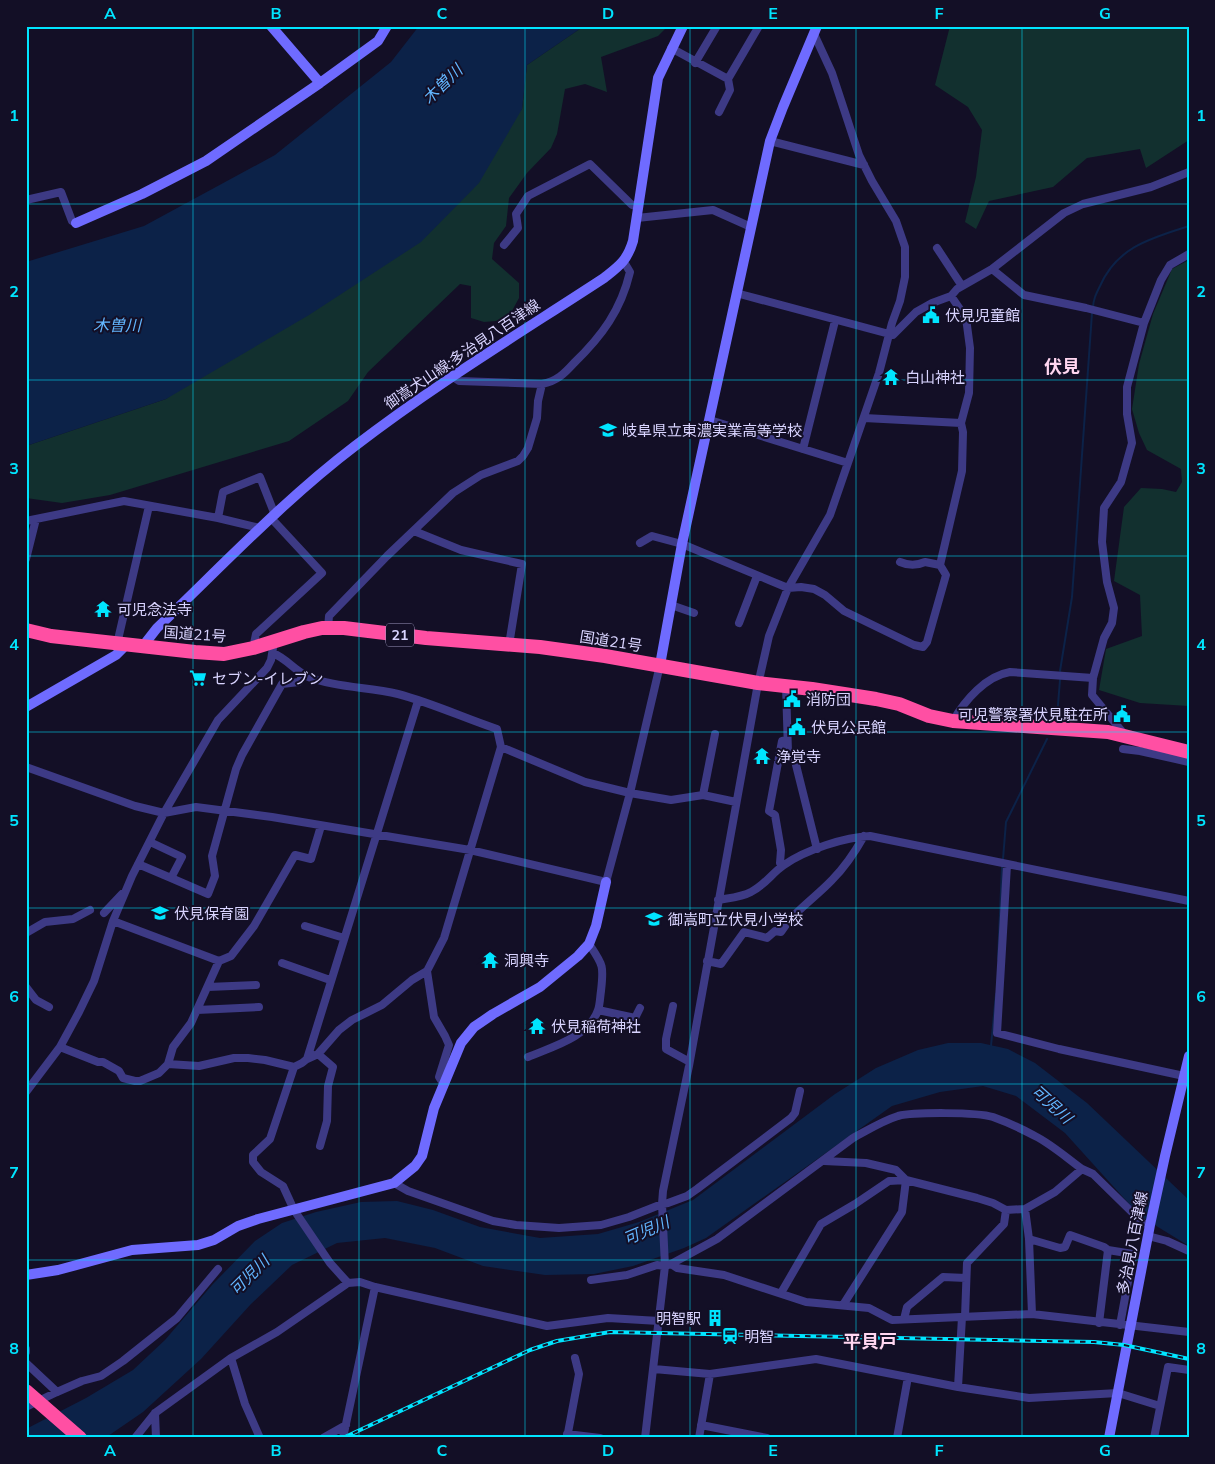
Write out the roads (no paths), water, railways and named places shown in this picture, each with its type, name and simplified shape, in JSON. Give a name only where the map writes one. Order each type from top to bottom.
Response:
[{"type":"highway","name":"国道21号","points":[[26,630],[51,636],[224,654],[252,648],[274,647],[304,632],[328,628],[540,647],[660,665],[758,684],[786,686],[876,699],[899,704],[929,716],[953,721],[1089,730],[1125,743],[1189,752]]},
{"type":"highway","points":[[26,1391],[80,1438]]},
{"type":"street","points":[[271,26],[320,83]]},
{"type":"street","points":[[26,200],[61,192],[72,221],[76,223],[142,194],[206,161],[320,83],[378,41],[387,26]]},
{"type":"street","name":"御嵩犬山線;多治見八百津線","points":[[143,646],[157,628],[260,528],[354,446],[410,405],[604,278],[624,262],[633,241],[658,78],[682,26]]},
{"type":"street","points":[[695,63],[717,26]]},
{"type":"street","points":[[719,112],[730,90],[728,79],[759,26]]},
{"type":"street","points":[[26,1275],[58,1270],[132,1250],[198,1244],[214,1240],[238,1226],[258,1219],[394,1183],[415,1166],[422,1156],[434,1108],[461,1043],[474,1027],[540,987],[578,956],[589,944],[596,926],[630,793],[660,665],[682,544],[770,141],[816,30]]},
{"type":"street","points":[[645,1438],[658,1321],[668,1265],[662,1204],[758,684],[769,636],[788,588],[830,515],[864,418],[904,289],[906,261],[896,221],[864,165],[816,30]]},
{"type":"street","points":[[671,48],[695,63],[728,79]]},
{"type":"street","points":[[770,141],[864,165]]},
{"type":"street","points":[[504,245],[518,228],[516,214],[528,196],[590,164],[638,213],[713,210],[750,227]]},
{"type":"street","points":[[736,293],[893,335],[923,307],[951,296],[962,286],[992,269],[1064,213],[1083,204],[1151,187],[1189,172]]},
{"type":"street","points":[[937,248],[962,286]]},
{"type":"street","points":[[1189,254],[1170,265],[1162,280],[1144,323],[1127,387],[1127,414],[1132,443],[1120,482],[1104,508],[1102,542],[1107,582],[1114,608],[1112,623],[1104,638],[1093,678],[1092,695],[1125,743],[1140,751],[1189,762]]},
{"type":"street","points":[[452,377],[458,381],[542,384],[559,378],[592,346],[606,327],[623,297],[630,272],[624,262]]},
{"type":"street","points":[[992,269],[1024,296],[1086,308],[1144,323]]},
{"type":"street","points":[[640,543],[652,536],[682,544],[788,588],[801,586],[814,589],[825,595],[844,611],[914,645],[924,647],[946,575],[940,565],[962,471],[963,432],[961,423],[969,393],[970,348],[966,318],[951,296]]},
{"type":"street","points":[[803,449],[835,320]]},
{"type":"street","points":[[328,628],[329,616],[453,493],[481,475],[518,461],[523,456],[528,448],[537,418],[542,384]]},
{"type":"street","points":[[864,418],[961,423]]},
{"type":"street","points":[[710,420],[848,463]]},
{"type":"street","points":[[218,518],[223,492],[260,477],[273,516],[322,573],[256,634],[252,648]]},
{"type":"street","points":[[26,521],[124,502],[218,518],[260,528]]},
{"type":"street","points":[[26,707],[116,655],[121,644],[149,506]]},
{"type":"street","points":[[26,559],[36,519]]},
{"type":"street","points":[[414,531],[462,550],[522,564],[509,645]]},
{"type":"street","points":[[900,562],[907,565],[925,562],[940,565]]},
{"type":"street","points":[[739,623],[757,576]]},
{"type":"street","points":[[671,606],[694,613]]},
{"type":"street","points":[[26,1092],[60,1048],[94,982],[113,920],[138,864],[164,813],[218,720],[267,668],[274,647],[296,671],[312,678],[351,687],[398,694],[496,730],[501,747],[444,938],[427,971],[412,980],[382,1005],[352,1020],[339,1030],[318,1054],[294,1067],[248,1058],[234,1058],[199,1066],[168,1064]]},
{"type":"street","points":[[953,721],[970,698],[982,686],[1004,673],[1093,678]]},
{"type":"street","points":[[138,864],[208,894],[216,876],[212,856],[242,755],[282,684],[299,682],[304,674]]},
{"type":"street","points":[[786,686],[786,740],[788,752],[793,753],[817,849]]},
{"type":"street","points":[[307,1059],[418,701]]},
{"type":"street","points":[[703,795],[715,734]]},
{"type":"street","points":[[782,866],[780,863],[781,850],[775,816],[769,810],[782,741],[786,740]]},
{"type":"street","points":[[501,747],[585,782],[630,793],[671,800],[703,795],[736,802]]},
{"type":"street","points":[[26,767],[135,806],[164,813],[196,807],[225,810],[470,850],[606,882]]},
{"type":"street","points":[[113,920],[219,961],[231,956],[254,926],[295,855],[311,859],[321,826]]},
{"type":"street","points":[[718,900],[749,893],[767,882],[782,866],[817,849],[864,836],[1189,901]]},
{"type":"street","points":[[706,961],[721,964],[744,932],[761,938],[767,938],[775,931],[781,932],[788,921],[832,881],[854,855],[864,836]]},
{"type":"street","points":[[150,842],[182,857],[171,878]]},
{"type":"street","points":[[1007,865],[997,1033],[1049,1047],[1184,1076]]},
{"type":"street","points":[[104,914],[127,889]]},
{"type":"street","points":[[26,933],[45,922],[73,919],[90,910]]},
{"type":"street","points":[[305,926],[344,938]]},
{"type":"street","points":[[528,1057],[563,1043],[582,1031],[593,1020],[598,1010],[603,969],[601,960],[589,944]]},
{"type":"street","points":[[60,1048],[98,1062],[103,1062],[119,1071],[123,1078],[135,1082],[158,1073],[168,1064],[173,1046],[191,1023],[219,961]]},
{"type":"street","points":[[282,963],[330,980]]},
{"type":"street","points":[[427,971],[434,1017],[446,1036],[449,1045],[439,1077],[444,1086]]},
{"type":"street","points":[[208,987],[256,984]]},
{"type":"street","points":[[26,987],[36,1000],[49,1006]]},
{"type":"street","points":[[673,1006],[666,1039],[666,1049],[688,1062]]},
{"type":"street","points":[[197,1010],[260,1007]]},
{"type":"street","points":[[598,1010],[635,1018],[640,1008]]},
{"type":"street","points":[[318,1054],[333,1067],[328,1086],[327,1121],[320,1146]]},
{"type":"street","name":"多治見八百津線","points":[[1109,1438],[1118,1393],[1125,1326],[1189,1056]]},
{"type":"street","points":[[294,1067],[270,1139],[253,1155],[253,1162],[261,1172],[283,1186],[294,1210],[330,1263],[348,1283]]},
{"type":"street","points":[[394,1183],[408,1191],[492,1221],[516,1225],[560,1228],[600,1225],[629,1217],[678,1199],[697,1189],[792,1118],[800,1091]]},
{"type":"street","points":[[668,1265],[717,1239],[853,1138],[887,1120],[915,1114],[981,1115],[992,1117],[1036,1136],[1093,1174],[1149,1231],[1189,1251]]},
{"type":"street","points":[[824,1161],[866,1164],[896,1170],[906,1180]]},
{"type":"street","points":[[781,1293],[821,1224],[889,1181],[906,1180],[977,1198],[1006,1210],[1025,1209],[1055,1192],[1082,1168]]},
{"type":"street","points":[[843,1305],[902,1212],[906,1180]]},
{"type":"street","points":[[1025,1209],[1029,1239],[1032,1314]]},
{"type":"street","points":[[958,1387],[967,1263],[1004,1224],[1006,1210]]},
{"type":"street","points":[[1029,1239],[1060,1248],[1065,1247],[1070,1235],[1108,1250],[1133,1254],[1125,1326]]},
{"type":"street","points":[[1099,1322],[1108,1250]]},
{"type":"street","points":[[591,1280],[627,1275],[658,1265],[668,1265],[724,1275],[806,1302],[874,1309],[892,1320],[1032,1314],[1189,1332]]},
{"type":"street","points":[[26,1407],[57,1392],[101,1376],[157,1336],[177,1318],[218,1269]]},
{"type":"street","points":[[904,1319],[907,1307],[943,1277],[966,1278]]},
{"type":"street","points":[[135,1438],[155,1413],[231,1358],[277,1332],[348,1283],[360,1282],[547,1326],[608,1318],[658,1321]]},
{"type":"street","points":[[343,1438],[375,1287]]},
{"type":"street","points":[[231,1358],[245,1404],[260,1438]]},
{"type":"street","points":[[576,1358],[578,1374],[567,1436],[600,1438]]},
{"type":"street","points":[[654,1369],[710,1374],[816,1359],[908,1378],[1029,1398],[1118,1393],[1160,1406]]},
{"type":"street","points":[[26,1363],[57,1392]]},
{"type":"street","points":[[1154,1438],[1168,1366],[1189,1370]]},
{"type":"street","points":[[698,1438],[710,1374]]},
{"type":"street","points":[[897,1438],[908,1378]]},
{"type":"street","points":[[155,1413],[156,1438]]},
{"type":"street","points":[[323,1438],[346,1425]]},
{"type":"street","points":[[701,1425],[767,1438]]},
{"type":"water","name":"木曽川","points":[[419,26],[584,26],[527,65],[522,109],[479,183],[421,242],[309,315],[166,399],[26,446],[26,262],[144,226],[275,155],[391,62]]},
{"type":"water","name":"可児川","points":[[948,1043],[981,1043],[1008,1049],[1035,1063],[1087,1103],[1189,1200],[1189,1246],[1140,1216],[1065,1133],[1016,1096],[983,1086],[940,1092],[892,1106],[706,1238],[633,1266],[594,1274],[545,1275],[483,1266],[435,1248],[385,1238],[337,1243],[292,1265],[251,1304],[201,1359],[143,1412],[106,1438],[26,1438],[26,1429],[86,1398],[133,1370],[165,1340],[212,1285],[255,1241],[282,1223],[316,1212],[361,1202],[397,1201],[433,1210],[480,1227],[540,1238],[598,1234],[639,1222],[693,1200],[835,1094],[876,1068],[918,1050]]},
{"type":"waterway","points":[[1093,308],[1096,294],[1107,273],[1126,253],[1149,240],[1189,226]]},
{"type":"waterway","points":[[1060,671],[1072,597],[1092,313]]},
{"type":"waterway","points":[[1057,717],[1060,680]]},
{"type":"waterway","points":[[1003,859],[1006,822],[1047,739]]},
{"type":"waterway","points":[[998,959],[1002,867]]},
{"type":"waterway","points":[[991,1046],[996,994]]},
{"type":"railway","points":[[343,1438],[530,1350],[557,1341],[610,1332],[1094,1342],[1124,1345],[1189,1359]]},
{"type":"place","name":"伏見児童館","points":[[931,315]]},
{"type":"place","name":"白山神社","points":[[891,377]]},
{"type":"place","name":"岐阜県立東濃実業高等学校","points":[[608,430]]},
{"type":"place","name":"可児念法寺","points":[[103,609]]},
{"type":"place","name":"セブン-イレブン","points":[[198,678]]},
{"type":"place","name":"消防団","points":[[792,699]]},
{"type":"place","name":"可児警察署伏見駐在所","points":[[1122,714]]},
{"type":"place","name":"伏見公民館","points":[[797,727]]},
{"type":"place","name":"浄覚寺","points":[[762,756]]},
{"type":"place","name":"伏見保育園","points":[[160,913]]},
{"type":"place","name":"御嵩町立伏見小学校","points":[[654,919]]},
{"type":"place","name":"洞興寺","points":[[490,960]]},
{"type":"place","name":"伏見稲荷神社","points":[[537,1026]]},
{"type":"place","name":"明智駅","points":[[715,1318]]},
{"type":"place","name":"明智","points":[[730,1336]]},
{"type":"district","name":"伏見","points":[[1062,366]]},
{"type":"district","name":"平貝戸","points":[[870,1341]]}]
